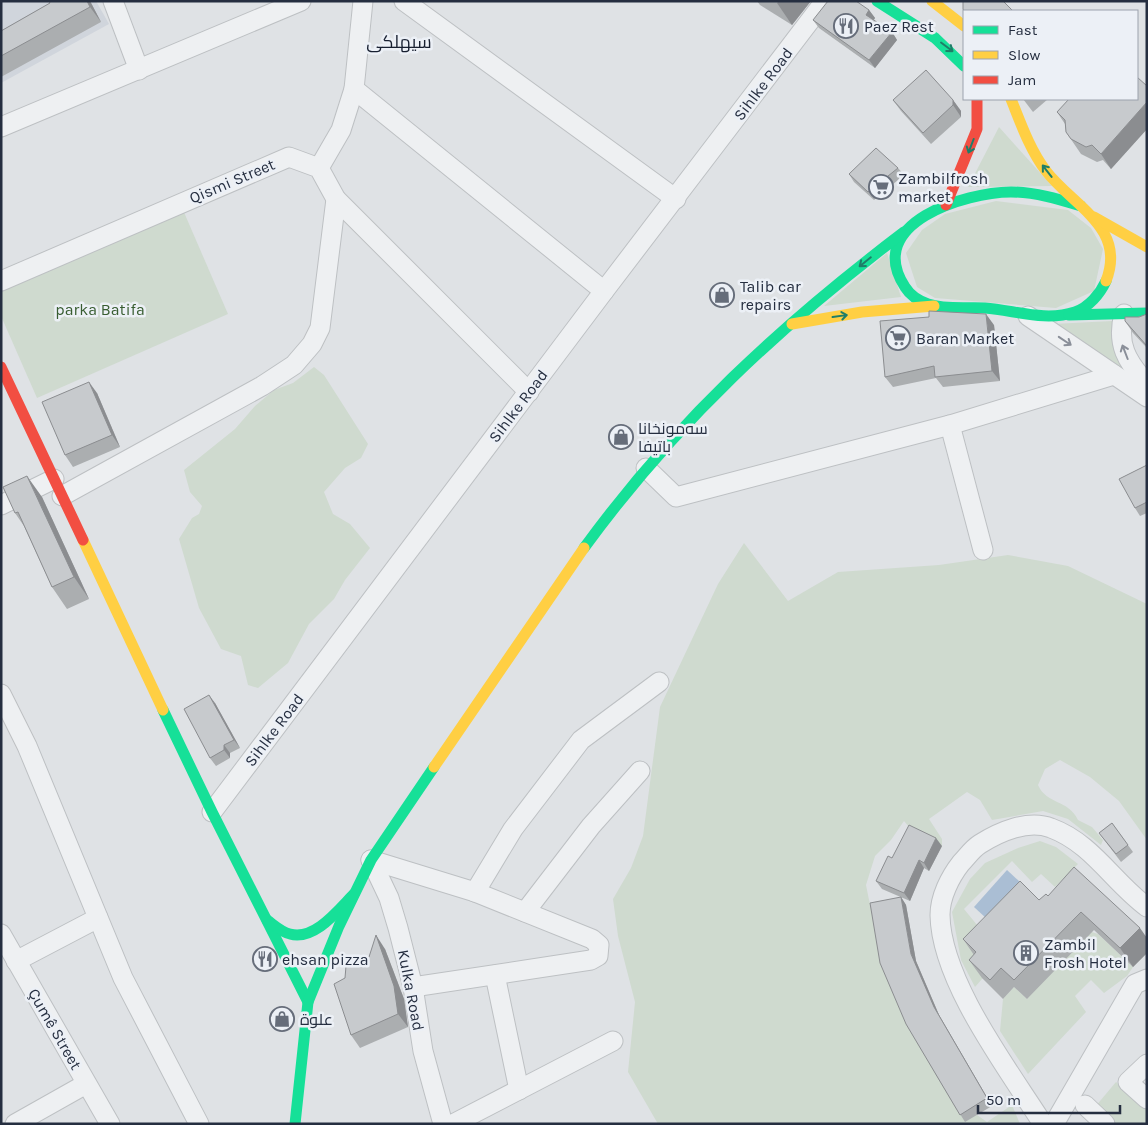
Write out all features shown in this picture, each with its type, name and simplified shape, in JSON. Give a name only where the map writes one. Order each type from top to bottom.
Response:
[{"type":"main road","points":[[877,1],[934,37],[956,54],[963,64]]},
{"type":"main road","points":[[932,1],[953,7],[963,24]]},
{"type":"main road","points":[[946,205],[977,130],[978,100]]},
{"type":"main road","points":[[1011,100],[1023,133],[1038,160],[1058,185],[1094,218],[1104,232],[1110,248],[1108,275],[1105,284],[1096,298],[1082,309],[1065,316]]},
{"type":"main road","points":[[295,1124],[308,1002],[339,926],[371,860],[529,627],[646,468],[722,385],[847,276],[922,217],[946,205],[983,194],[1021,192],[1040,194],[1081,206]]},
{"type":"main road","points":[[1094,218],[1147,247]]},
{"type":"main road","points":[[904,232],[898,246],[896,262],[899,277],[907,290],[919,300],[934,306]]},
{"type":"main road","points":[[792,324],[862,312],[934,306],[987,308],[1025,314],[1065,316],[1147,313]]},
{"type":"main road","points":[[1,367],[212,812],[308,1002]]},
{"type":"main road","points":[[266,920],[292,935],[308,933],[329,918],[358,890]]},
{"type":"street","points":[[113,1],[140,70]]},
{"type":"street","points":[[1,127],[301,1]]},
{"type":"street","points":[[363,1],[354,90],[341,130],[319,168],[336,199],[529,392]]},
{"type":"street","points":[[404,1],[676,198]]},
{"type":"street","name":"Sihlke Road","points":[[212,812],[825,1]]},
{"type":"street","points":[[354,90],[604,291]]},
{"type":"street","name":"Qismi Street","points":[[1,281],[289,157],[319,168]]},
{"type":"street","points":[[1,505],[58,487],[262,386],[294,365],[312,344],[320,328],[336,199]]},
{"type":"street","points":[[1025,314],[1147,398]]},
{"type":"street","points":[[1124,314],[1121,341],[1124,355],[1147,384]]},
{"type":"street","points":[[646,468],[676,497],[950,425],[1114,375]]},
{"type":"street","points":[[950,425],[983,550]]},
{"type":"street","points":[[475,892],[513,829],[581,740],[659,682]]},
{"type":"street","points":[[1,694],[27,746],[123,978],[199,1124]]},
{"type":"street","points":[[525,912],[591,826],[640,771]]},
{"type":"street","points":[[1043,1124],[972,1012],[949,961],[940,915],[943,894],[954,872],[975,848],[997,834],[1022,826],[1049,827],[1078,842],[1147,907]]},
{"type":"street","points":[[371,860],[475,892],[592,939],[599,946],[598,956],[591,960],[413,987]]},
{"type":"street","name":"Kulka Road","points":[[371,860],[389,898],[413,987],[423,1050],[443,1124]]},
{"type":"street","points":[[16,961],[98,918]]},
{"type":"street","name":"Çumê Street","points":[[1,934],[110,1124]]},
{"type":"street","points":[[495,975],[519,1090]]},
{"type":"street","points":[[1054,1124],[1135,984],[1147,979]]},
{"type":"street","points":[[453,1124],[612,1041]]},
{"type":"street","points":[[1147,1064],[1128,1082],[1147,1099]]},
{"type":"street","points":[[15,1124],[86,1084]]},
{"type":"street","points":[[1085,1105],[1105,1124]]},
{"type":"shaded area","points":[[1,1],[96,1],[109,24],[1,83]]},
{"type":"green space","points":[[999,127],[1052,186],[968,187]]},
{"type":"green space","points":[[996,201],[1068,210],[1091,228],[1103,249],[1094,291],[1056,308],[935,298],[917,287],[906,253],[922,230],[945,214]]},
{"type":"green space","name":"parka Batifa","points":[[183,210],[228,314],[37,398],[1,316],[1,290]]},
{"type":"green space","points":[[887,253],[901,297],[824,306]]},
{"type":"green space","points":[[1112,321],[1115,353],[1126,371],[1104,360],[1053,324]]},
{"type":"green space","points":[[314,367],[324,375],[368,444],[361,458],[345,468],[324,492],[333,514],[350,524],[370,548],[345,580],[334,599],[309,624],[288,663],[258,688],[248,685],[241,656],[221,649],[199,608],[179,539],[192,518],[199,514],[202,506],[190,492],[184,470],[235,429],[255,406],[274,390],[293,383]]},
{"type":"green space","points":[[744,543],[788,601],[838,572],[939,565],[1008,555],[1068,566],[1147,604],[1147,840],[1119,801],[1090,777],[1060,760],[1045,769],[1038,785],[1047,796],[1069,808],[1078,820],[1092,827],[1103,840],[1101,845],[1068,819],[1043,811],[992,820],[980,800],[967,792],[929,819],[942,839],[942,846],[914,833],[904,821],[891,840],[875,856],[866,885],[893,974],[970,1110],[987,1122],[1012,1105],[1020,1124],[658,1124],[628,1072],[635,1002],[618,936],[613,899],[631,868],[643,836],[660,707],[718,584]]},
{"type":"green space","points":[[1040,841],[1056,847],[1078,864],[1055,887],[1041,874],[1032,882],[1012,861],[964,909],[982,931],[989,971],[975,987],[961,960],[952,912],[970,879],[985,863],[1018,848]]},
{"type":"green space","points":[[1073,926],[1098,934],[1133,967],[1127,976],[1104,993],[1091,980],[1075,996],[1086,1012],[1028,1074],[1000,1031],[1003,999],[1014,987],[1027,999]]},
{"type":"green space","points":[[1116,1082],[1147,1109],[1147,1124],[1114,1124],[1095,1107]]},
{"type":"water","points":[[1007,870],[1020,882],[987,919],[974,907]]},
{"type":"building","points":[[49,1],[87,1],[90,7],[1,56],[1,31],[50,3]]},
{"type":"building","points":[[828,1],[856,1],[869,10],[866,15],[892,32],[869,60],[813,20]]},
{"type":"building","points":[[963,1],[1003,1],[1012,10],[964,10]]},
{"type":"building","points":[[926,70],[953,100],[953,105],[923,133],[893,100]]},
{"type":"building","points":[[1138,78],[1147,86],[1147,102],[1101,154],[1092,145],[1086,147],[1071,139],[1066,132],[1065,120],[1057,112],[1068,100],[1138,100]]},
{"type":"building","points":[[876,148],[898,168],[868,192],[849,174]]},
{"type":"building","points":[[929,311],[986,314],[992,371],[935,377],[934,366],[885,377],[880,321],[929,317]]},
{"type":"building","points":[[1147,314],[1147,346],[1125,321],[1125,317],[1139,317]]},
{"type":"building","points":[[89,382],[112,435],[65,455],[42,402]]},
{"type":"building","points":[[1147,465],[1147,502],[1135,508],[1119,479]]},
{"type":"building","points":[[27,476],[74,577],[52,587],[18,512],[15,513],[3,487]]},
{"type":"building","points":[[209,695],[234,740],[224,745],[224,750],[210,758],[184,709]]},
{"type":"building","points":[[1112,823],[1128,845],[1116,854],[1099,833]]},
{"type":"building","points":[[909,825],[936,838],[924,863],[919,860],[904,893],[876,881],[888,856],[892,858]]},
{"type":"building","points":[[1074,867],[1140,928],[1120,948],[1081,912],[1014,980],[1001,968],[990,980],[969,960],[976,952],[963,939],[1020,881],[1039,900],[1046,894],[1048,896]]},
{"type":"building","points":[[901,897],[911,954],[934,1007],[987,1098],[960,1115],[906,1024],[880,963],[870,903]]},
{"type":"building","points":[[376,935],[394,986],[398,1014],[351,1035],[334,984],[345,978],[346,966],[354,960],[369,957]]},
{"type":"traffic: fast","points":[[877,1],[935,38],[963,65]]},
{"type":"traffic: fast","points":[[1081,206],[1046,196],[1020,192],[992,193],[947,205],[925,215],[908,229],[898,245],[896,265],[907,290],[928,304],[949,308],[996,309],[1041,316],[1064,315],[1080,310],[1094,300],[1106,281]]},
{"type":"traffic: fast","points":[[584,548],[655,459],[732,378],[815,303],[904,232]]},
{"type":"traffic: fast","points":[[1069,315],[1147,313]]},
{"type":"traffic: fast","points":[[163,710],[308,1002]]},
{"type":"traffic: fast","points":[[295,1124],[308,1002],[339,926],[371,860],[434,767]]},
{"type":"traffic: fast","points":[[267,920],[290,934],[308,933],[326,922],[354,894]]},
{"type":"traffic: slow","points":[[932,1],[963,25]]},
{"type":"traffic: slow","points":[[1011,100],[1026,136],[1040,163],[1057,184],[1094,219],[1103,232],[1109,246],[1111,262],[1106,281]]},
{"type":"traffic: slow","points":[[1094,217],[1147,247]]},
{"type":"traffic: slow","points":[[792,324],[862,312],[934,306]]},
{"type":"traffic: slow","points":[[83,540],[163,710]]},
{"type":"traffic: slow","points":[[434,767],[584,548]]},
{"type":"traffic: jam","points":[[946,205],[977,129],[977,100]]},
{"type":"traffic: jam","points":[[1,367],[83,540]]},
{"type":"place","name":"Paez Rest","points":[[846,26]]},
{"type":"place","name":"Zambilfrosh market","points":[[881,187]]},
{"type":"place","name":"Talib car repairs","points":[[722,295]]},
{"type":"place","name":"Baran Market","points":[[898,338]]},
{"type":"place","name":"سه‌مونخانا باتيفا","points":[[621,437]]},
{"type":"place","name":"Zambil Frosh Hotel","points":[[1026,953]]},
{"type":"place","name":"ehsan pizza","points":[[265,959]]},
{"type":"place","name":"علوة","points":[[282,1019]]},
{"type":"district","name":"سيهلكى","points":[[399,42]]}]
